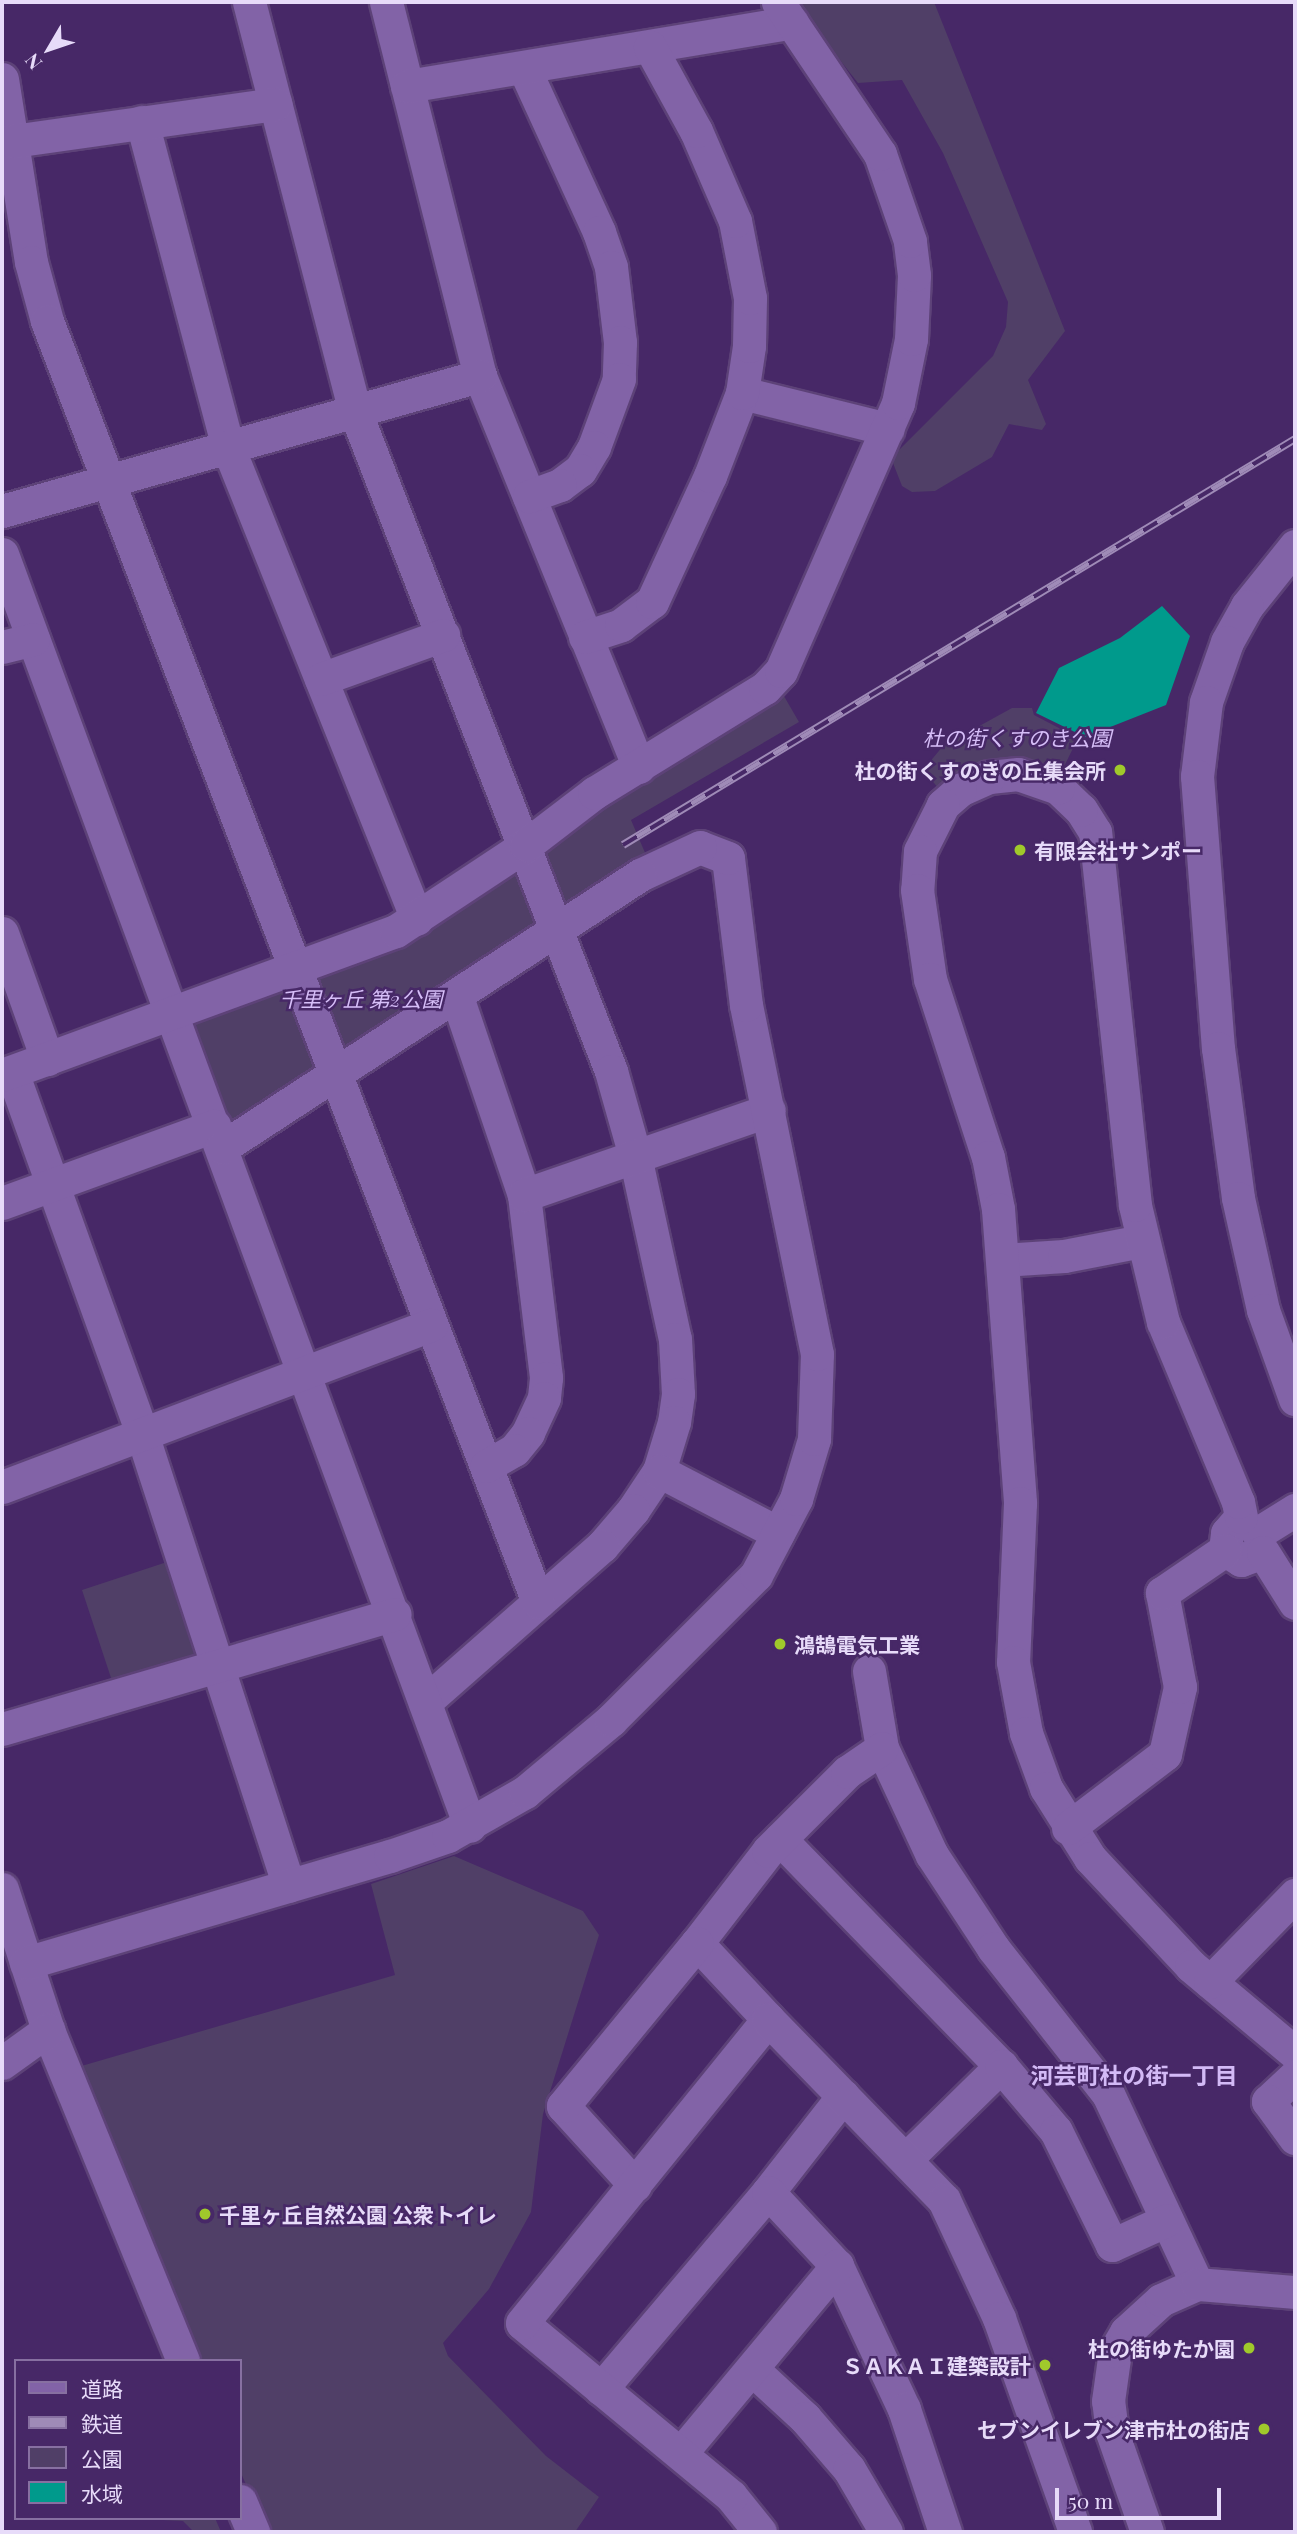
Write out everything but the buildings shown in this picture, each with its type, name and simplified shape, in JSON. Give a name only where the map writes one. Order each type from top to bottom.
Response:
[{"type":"street","points":[[249,2],[355,411],[559,929],[611,1071],[635,1156],[678,1370],[674,1422],[659,1471],[602,1546],[425,1702]]},
{"type":"street","points":[[386,2],[480,376],[639,767]]},
{"type":"street","points":[[289,1886],[142,1434],[52,1186],[7,1073],[397,931],[526,845],[594,793],[765,688],[781,671],[888,429],[911,339],[910,241],[880,154],[785,12],[650,47],[407,86]]},
{"type":"street","points":[[585,637],[621,625],[652,602],[710,476],[742,393],[750,298],[735,220],[696,131],[650,47]]},
{"type":"street","points":[[524,68],[599,232],[611,267],[620,342],[619,379],[594,447],[580,470],[560,485],[528,496]]},
{"type":"street","points":[[2,79],[31,262],[47,321],[538,1602]]},
{"type":"street","points":[[12,141],[275,104]]},
{"type":"street","points":[[142,122],[228,447],[417,919]]},
{"type":"street","points":[[2,512],[480,376]]},
{"type":"street","points":[[742,393],[888,429]]},
{"type":"street","points":[[1295,546],[1247,606],[1227,642],[1206,702],[1196,776],[1218,1048],[1238,1198],[1263,1310],[1295,1399]]},
{"type":"street","points":[[2,554],[470,1826]]},
{"type":"street","points":[[321,679],[443,635]]},
{"type":"street","points":[[2,647],[33,639]]},
{"type":"street","points":[[1295,1603],[1254,1534],[1163,1322],[1142,1241],[1126,1150],[1095,832],[1058,788],[1018,774],[973,782],[943,805],[920,851],[917,890],[930,979],[994,1183],[1020,1503],[1013,1662],[1026,1733],[1046,1788],[1068,1828],[1108,1878],[1210,1982],[1295,2053]]},
{"type":"street","points":[[2,1203],[218,1137],[334,1073],[457,997],[640,875],[699,847],[728,858],[746,1004],[817,1354],[816,1431],[796,1499],[757,1576],[696,1640],[564,1763],[470,1826],[390,1856],[289,1886],[15,1949]]},
{"type":"street","points":[[2,933],[47,1059]]},
{"type":"street","points":[[457,997],[524,1195],[547,1378],[544,1398],[528,1433],[514,1450],[486,1466]]},
{"type":"street","points":[[524,1195],[769,1110]]},
{"type":"street","points":[[1002,1260],[1064,1256],[1142,1241]]},
{"type":"street","points":[[2,1487],[431,1325]]},
{"type":"street","points":[[659,1471],[778,1533]]},
{"type":"street","points":[[1068,1828],[1165,1754],[1180,1687],[1162,1593],[1225,1550],[1241,1560],[1254,1534],[1295,1510]]},
{"type":"street","points":[[2,1729],[394,1614]]},
{"type":"street","points":[[869,1671],[882,1748],[952,1892],[1108,2094],[1197,2284]]},
{"type":"street","points":[[635,2185],[563,2106],[779,1839],[847,1772],[882,1748]]},
{"type":"street","points":[[779,1839],[1001,2066],[1056,2131],[1112,2245],[1167,2220]]},
{"type":"street","points":[[2,1889],[15,1949],[182,2359]]},
{"type":"street","points":[[1210,1982],[1295,1895]]},
{"type":"street","points":[[697,1942],[768,2019],[907,2158],[944,2200],[999,2318],[1074,2532]]},
{"type":"street","points":[[760,2532],[731,2496],[522,2323],[768,2019]]},
{"type":"street","points":[[2,2063],[48,2029]]},
{"type":"street","points":[[907,2158],[1001,2066]]},
{"type":"street","points":[[1295,2076],[1268,2101],[1295,2138]]},
{"type":"street","points":[[601,2389],[768,2192],[843,2096]]},
{"type":"street","points":[[768,2192],[837,2266],[904,2409],[945,2532]]},
{"type":"street","points":[[681,2453],[753,2370],[837,2266]]},
{"type":"street","points":[[1147,2532],[1112,2432],[1110,2374],[1115,2351],[1138,2318],[1182,2288],[1197,2284],[1295,2291]]},
{"type":"street","points":[[753,2370],[805,2417],[849,2469],[886,2532]]},
{"type":"street","points":[[242,2506],[253,2532]]},
{"type":"green space","points":[[794,2],[934,2],[1065,331],[1028,380],[1046,424],[1042,430],[1009,424],[992,457],[935,491],[912,492],[902,486],[893,463],[896,453],[993,356],[1006,327],[1008,302],[943,153],[902,80],[858,83]]},
{"type":"green space","points":[[781,691],[799,722],[631,820],[646,855],[576,907],[562,901],[545,857],[547,843]]},
{"type":"green space","name":"杜の街くすのき公園","points":[[1012,708],[1032,708],[1034,715],[1078,738],[1058,779],[940,790],[923,770],[943,746]]},
{"type":"green space","name":"千里ヶ丘 第2公園","points":[[509,873],[525,877],[540,918],[532,933],[348,1051],[336,1051],[312,991],[323,971]]},
{"type":"green space","points":[[280,986],[295,994],[320,1060],[313,1077],[238,1124],[223,1118],[192,1030],[203,1014]]},
{"type":"green space","points":[[167,1562],[199,1659],[114,1687],[82,1590]]},
{"type":"green space","points":[[454,1856],[583,1911],[599,1935],[543,2114],[531,2212],[489,2289],[443,2343],[448,2356],[546,2456],[599,2497],[575,2532],[267,2532],[242,2476],[242,2359],[194,2359],[78,2067],[395,1975],[371,1884]]},
{"type":"green space","points":[[163,2520],[216,2520],[221,2532],[194,2532],[183,2521]]},
{"type":"water","points":[[1162,606],[1190,636],[1166,705],[1085,737],[1036,713],[1059,668],[1120,638]]},
{"type":"railway","points":[[623,845],[1295,439]]},
{"type":"place","name":"杜の街くすのきの丘集会所","points":[[1120,770]]},
{"type":"place","name":"有限会社サンポー","points":[[1020,850]]},
{"type":"place","name":"鴻鵠電気工業","points":[[780,1644]]},
{"type":"place","name":"千里ヶ丘自然公園 公衆トイレ","points":[[205,2214]]},
{"type":"place","name":"杜の街ゆたか園","points":[[1249,2348]]},
{"type":"place","name":"ＳＡＫＡＩ建築設計","points":[[1045,2365]]},
{"type":"place","name":"セブンイレブン津市杜の街店","points":[[1264,2429]]},
{"type":"district","name":"河芸町杜の街一丁目","points":[[1134,2075]]}]
